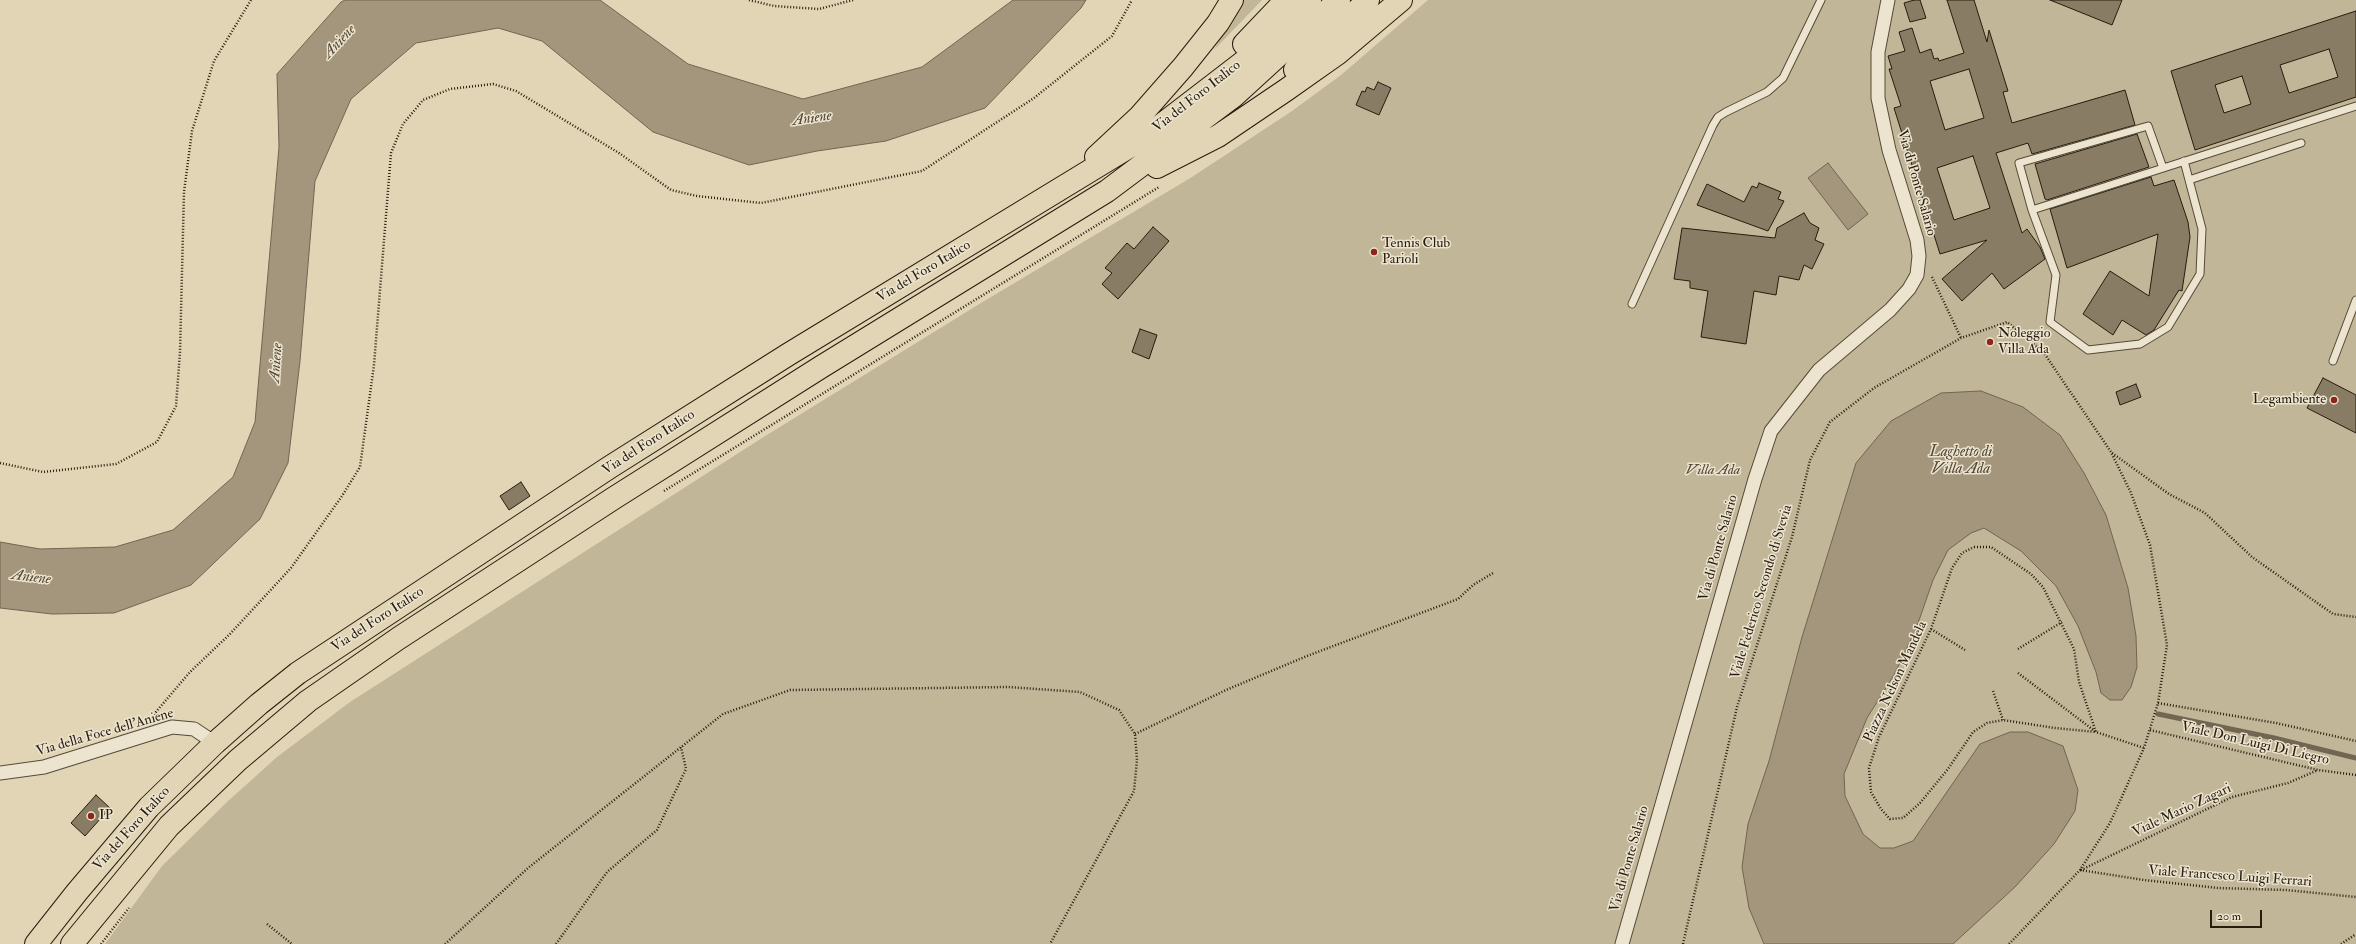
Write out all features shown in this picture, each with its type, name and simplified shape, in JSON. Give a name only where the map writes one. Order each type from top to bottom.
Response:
[{"type":"highway","points":[[1064,188],[1156,98],[1194,53],[1232,0]]},
{"type":"highway","points":[[1186,108],[1286,0]]},
{"type":"highway","name":"Via del Foro Italico","points":[[36,944],[115,846],[149,807],[258,704],[323,656],[610,467],[789,354],[1064,188],[1147,136],[1186,108],[1242,63],[1310,0]]},
{"type":"highway","name":"Via del Foro Italico","points":[[72,944],[140,858],[180,815],[272,730],[330,685],[627,490],[820,367],[1107,191],[1234,96],[1339,0]]},
{"type":"highway","points":[[1238,122],[1368,0]]},
{"type":"highway","points":[[1107,191],[1198,148],[1337,54],[1401,0]]},
{"type":"street","name":"Via di Ponte Salario","points":[[1622,944],[1755,479],[1771,431],[1819,370],[1902,298],[1917,275],[1919,256],[1917,240],[1883,126],[1878,98],[1878,52],[1888,0]]},
{"type":"street","name":"Via della Foce dell'Aniene","points":[[0,773],[44,768],[172,727],[188,727],[215,743]]},
{"type":"lane","points":[[1632,304],[1713,125],[1726,112],[1768,92],[1783,78],[1821,0]]},
{"type":"lane","points":[[2032,210],[2356,106]]},
{"type":"lane","points":[[2163,168],[2148,126],[2019,163],[2032,210],[2056,275],[2050,322],[2088,350],[2140,344],[2168,327],[2200,274],[2202,229],[2184,161]]},
{"type":"lane","points":[[2189,180],[2301,143]]},
{"type":"lane","points":[[2333,361],[2356,300]]},
{"type":"path","points":[[0,462],[43,472],[116,464],[157,442],[176,406],[180,352],[184,192],[192,131],[214,61],[251,0]]},
{"type":"path","points":[[749,0],[774,6],[819,9],[853,0]]},
{"type":"path","points":[[158,732],[155,713],[190,672],[230,634],[291,568],[342,496],[360,467],[374,365],[391,153],[403,124],[423,100],[450,89],[493,84],[516,91],[619,153],[672,190],[697,196],[761,203],[922,171],[1034,98],[1112,36],[1132,0]]},
{"type":"path","points":[[662,493],[1162,185]]},
{"type":"path","points":[[1919,256],[1935,283],[1961,338]]},
{"type":"path","name":"Viale Federico Secondo di Svevia","points":[[1683,944],[1736,707],[1792,537],[1810,460],[1830,422],[1874,388],[1961,338],[2007,322],[2044,353],[2112,452],[2131,493],[2150,545],[2167,645],[2158,703],[2150,730],[2144,748],[2110,823],[2080,870],[2009,944]]},
{"type":"path","points":[[2112,452],[2169,494],[2205,513],[2252,557],[2333,614],[2356,618]]},
{"type":"path","name":"Piazza Nelson Mandela","points":[[2096,732],[2079,682],[2074,649],[2044,587],[2031,574],[1991,547],[1974,547],[1962,553],[1952,568],[1932,629],[1880,737],[1869,768],[1871,792],[1881,809],[1890,818],[1903,818],[1920,803],[1948,769],[1972,732],[1986,723],[2003,720],[2055,728],[2096,732],[2144,748]]},
{"type":"path","points":[[1135,734],[1226,690],[1300,659],[1458,599],[1473,585],[1493,573]]},
{"type":"path","points":[[2018,649],[2062,622]]},
{"type":"path","points":[[1932,629],[1965,650]]},
{"type":"path","name":"Piazza Nelson Mandela","points":[[2018,673],[2096,732]]},
{"type":"path","points":[[445,944],[528,868],[723,714],[790,690],[1008,687],[1080,692],[1119,710],[1135,734],[1137,760],[1134,791],[1050,944]]},
{"type":"path","points":[[1993,691],[2003,720]]},
{"type":"path","points":[[2158,703],[2276,723],[2356,741]]},
{"type":"path","name":"Viale Don Luigi Di Liegro","points":[[2150,730],[2318,770],[2356,775]]},
{"type":"path","points":[[556,944],[607,872],[657,830],[686,768],[681,747]]},
{"type":"path","name":"Viale Mario Zagari","points":[[2080,870],[2232,797],[2288,783],[2318,770]]},
{"type":"path","name":"Viale Francesco Luigi Ferrari","points":[[2080,870],[2210,888],[2286,890],[2356,897]]},
{"type":"path","points":[[101,944],[132,904]]},
{"type":"path","points":[[267,924],[292,944]]},
{"type":"path","points":[[2341,944],[2356,934]]},
{"type":"green space","points":[[1242,0],[1262,0],[1214,50]]},
{"type":"green space","name":"Villa Ada","points":[[1428,0],[2356,0],[2356,944],[105,944],[162,866],[227,802],[277,757],[350,702],[762,438],[981,303],[1192,177],[1292,111],[1341,75]]},
{"type":"water","name":"Aniene","points":[[345,0],[600,0],[688,64],[803,99],[922,67],[1013,0],[1086,0],[1081,8],[985,108],[886,141],[817,151],[749,165],[653,132],[542,41],[498,28],[416,43],[351,99],[315,181],[300,361],[288,463],[260,519],[191,585],[114,613],[52,614],[0,608],[0,542],[40,549],[115,547],[173,530],[233,477],[255,422],[279,147],[277,74],[341,2]]},
{"type":"water","points":[[1828,163],[1868,214],[1848,230],[1808,178]]},
{"type":"water","name":"Laghetto di Villa Ada","points":[[1981,391],[2023,407],[2060,435],[2084,473],[2106,515],[2128,588],[2136,636],[2137,667],[2131,687],[2122,700],[2110,700],[2101,693],[2096,672],[2078,626],[2056,586],[2021,551],[1984,528],[1971,533],[1948,550],[1933,580],[1916,629],[1894,675],[1867,718],[1844,774],[1845,796],[1863,834],[1880,848],[1894,848],[1913,841],[1980,744],[2010,732],[2028,732],[2063,746],[2078,790],[2075,811],[2054,844],[2015,887],[1953,944],[1764,944],[1749,908],[1742,867],[1748,824],[1769,761],[1802,637],[1856,463],[1891,421],[1941,393]]},
{"type":"building","points":[[1920,0],[1926,18],[1910,22],[1904,3]]},
{"type":"building","points":[[1947,0],[1974,0],[1987,42],[1989,30],[2008,91],[2003,92],[2012,123],[2125,90],[2135,125],[2032,154],[2028,143],[1996,153],[2022,233],[2027,229],[2040,247],[2045,259],[2004,289],[1992,273],[1962,301],[1942,279],[1987,240],[1940,254],[1894,108],[1901,106],[1889,69],[1892,69],[1888,56],[1905,51],[1899,32],[1912,28],[1920,53],[1931,49],[1934,59],[1938,58],[1939,61],[1964,53]],"holes":[[[1969,69],[1984,118],[1945,130],[1930,81]],[[1973,156],[1990,208],[1954,220],[1937,168]]]},
{"type":"building","points":[[2050,0],[2122,0],[2112,25]]},
{"type":"building","points":[[2356,11],[2356,97],[2195,150],[2171,71]],"holes":[[[2329,49],[2338,77],[2289,93],[2280,65]],[[2242,76],[2251,104],[2224,113],[2215,85]]]},
{"type":"building","points":[[1378,82],[1391,88],[1379,115],[1356,105],[1362,91],[1365,92],[1367,87],[1374,90]]},
{"type":"building","points":[[2137,134],[2149,167],[2047,200],[2045,199],[2035,164]]},
{"type":"building","points":[[2151,177],[2154,186],[2174,180],[2188,222],[2190,237],[2182,291],[2179,290],[2154,330],[2146,335],[2122,320],[2113,335],[2083,314],[2110,271],[2149,296],[2158,234],[2067,268],[2050,209]]},
{"type":"building","points":[[1759,183],[1781,192],[1778,199],[1784,201],[1768,231],[1697,205],[1707,184],[1744,202],[1752,186],[1757,188]]},
{"type":"building","points":[[1804,213],[1810,223],[1819,228],[1815,240],[1824,244],[1812,269],[1804,265],[1799,280],[1779,276],[1776,295],[1754,291],[1746,344],[1701,337],[1708,291],[1690,288],[1690,281],[1674,279],[1682,228],[1775,238],[1777,228]]},
{"type":"building","points":[[1153,227],[1169,241],[1118,299],[1102,284],[1112,273],[1105,268],[1127,243],[1134,249]]},
{"type":"building","points":[[1140,329],[1157,335],[1149,359],[1132,352]]},
{"type":"building","name":"Legambiente","points":[[2323,378],[2356,395],[2356,433],[2307,408]]},
{"type":"building","points":[[2136,384],[2141,397],[2120,405],[2116,392]]},
{"type":"building","points":[[521,482],[530,496],[509,510],[500,496]]},
{"type":"building","name":"IP","points":[[96,795],[110,808],[85,836],[71,823]]},
{"type":"waterway","points":[[2158,714],[2274,738],[2356,758]]},
{"type":"place","name":"Tennis Club Parioli","points":[[1374,252]]},
{"type":"place","name":"Noleggio Villa Ada","points":[[1990,342]]},
{"type":"place","name":"Legambiente","points":[[2334,400]]},
{"type":"place","name":"IP","points":[[91,816]]}]
